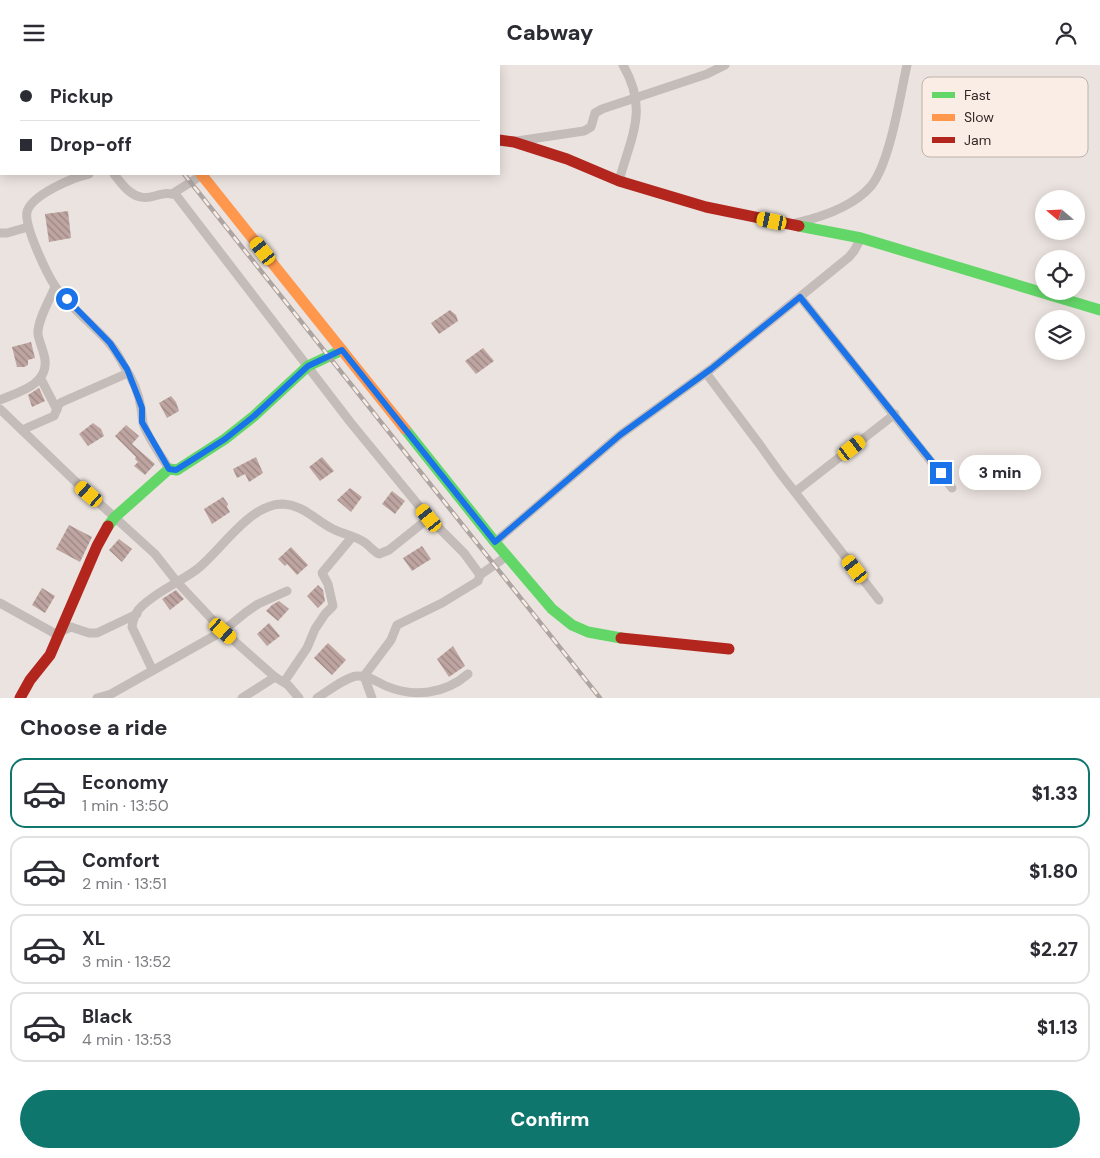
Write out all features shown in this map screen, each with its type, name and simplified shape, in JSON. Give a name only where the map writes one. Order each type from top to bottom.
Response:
[{"type":"street","points":[[619,181],[638,111],[634,88],[623,65]]},
{"type":"street","points":[[793,224],[817,218],[852,202],[871,186],[881,169],[889,143],[906,65]]},
{"type":"street","points":[[514,142],[584,131],[591,127],[595,113],[602,109],[707,75],[719,66]]},
{"type":"street","points":[[500,140],[514,142],[567,159],[619,181],[706,207],[861,238],[1100,310]]},
{"type":"street","points":[[86,175],[56,187],[34,201],[27,212],[28,227],[34,244],[55,287],[110,343],[128,373],[142,408],[142,422],[169,469]]},
{"type":"street","points":[[115,175],[130,193],[142,198],[166,192],[176,195],[351,423],[429,518],[464,553],[480,575]]},
{"type":"street","points":[[172,194],[200,175]]},
{"type":"street","points":[[203,175],[495,542],[552,609],[572,625],[588,632],[613,637],[729,649]]},
{"type":"street","points":[[0,233],[28,227]]},
{"type":"street","points":[[495,542],[620,435],[706,373],[849,257],[861,238]]},
{"type":"street","points":[[0,400],[35,384],[41,379],[45,362],[38,335],[39,325],[55,287]]},
{"type":"street","points":[[800,297],[952,488]]},
{"type":"street","points":[[20,698],[30,680],[45,663],[97,546],[106,528],[115,517],[169,469],[176,470],[225,439],[254,416],[308,366],[342,350]]},
{"type":"street","points":[[22,430],[54,416],[62,402],[128,373]]},
{"type":"street","points":[[706,373],[879,600]]},
{"type":"street","points":[[41,379],[57,410]]},
{"type":"street","points":[[0,409],[155,554],[177,582],[223,631],[275,677],[288,685],[299,698]]},
{"type":"street","points":[[795,492],[895,414]]},
{"type":"street","points":[[152,669],[132,627],[133,620],[140,608],[153,597],[197,569],[240,526],[268,507],[284,504],[300,507],[335,530],[366,543],[376,553],[383,554],[429,518]]},
{"type":"street","points":[[284,682],[307,648],[315,629],[325,614],[333,607],[328,584],[322,573],[352,537]]},
{"type":"street","points":[[364,676],[391,640],[397,625],[442,603],[478,581],[480,575],[507,556]]},
{"type":"street","points":[[97,698],[119,694],[152,669],[223,631],[245,613],[287,591]]},
{"type":"street","points":[[0,603],[54,633],[71,627],[89,633],[97,633],[137,614]]},
{"type":"street","points":[[317,698],[351,678],[358,676],[364,676],[395,690],[421,696],[452,687],[468,674]]},
{"type":"street","points":[[364,676],[372,698]]},
{"type":"street","points":[[242,698],[275,677]]},
{"type":"building","points":[[68,211],[71,238],[49,242],[45,214]]},
{"type":"building","points":[[450,310],[456,315],[458,321],[439,334],[431,323]]},
{"type":"building","points":[[31,342],[35,358],[28,360],[28,365],[24,367],[17,367],[12,347]]},
{"type":"building","points":[[483,348],[494,361],[476,374],[465,361]]},
{"type":"building","points":[[39,388],[45,401],[32,407],[28,395]]},
{"type":"building","points":[[171,396],[176,402],[179,411],[167,418],[159,403]]},
{"type":"building","points":[[93,423],[101,429],[104,436],[88,446],[79,434]]},
{"type":"building","points":[[126,425],[139,436],[132,444],[155,464],[145,475],[134,466],[138,462],[135,459],[136,457],[115,436]]},
{"type":"building","points":[[256,457],[263,473],[249,482],[245,474],[237,478],[233,469]]},
{"type":"building","points":[[322,457],[334,471],[320,481],[309,467]]},
{"type":"building","points":[[350,488],[362,497],[351,512],[337,500]]},
{"type":"building","points":[[392,491],[405,501],[395,514],[382,504]]},
{"type":"building","points":[[223,497],[228,504],[227,507],[230,512],[212,524],[204,509]]},
{"type":"building","points":[[69,525],[92,537],[80,562],[56,549]]},
{"type":"building","points":[[119,539],[132,549],[122,562],[109,550]]},
{"type":"building","points":[[422,546],[431,559],[412,571],[403,558]]},
{"type":"building","points":[[291,547],[308,565],[297,575],[287,564],[285,566],[278,559]]},
{"type":"building","points":[[318,585],[323,590],[325,601],[318,608],[307,596]]},
{"type":"building","points":[[42,588],[55,596],[45,613],[32,605]]},
{"type":"building","points":[[176,590],[184,599],[170,610],[162,599]]},
{"type":"building","points":[[279,601],[289,609],[278,621],[266,611]]},
{"type":"building","points":[[269,623],[280,636],[267,646],[257,634]]},
{"type":"building","points":[[328,643],[346,660],[332,675],[314,658]]},
{"type":"building","points":[[453,646],[465,666],[449,677],[437,659]]},
{"type":"railway","points":[[185,175],[600,698]]},
{"type":"traffic: fast","points":[[799,226],[861,238],[1100,310]]},
{"type":"traffic: fast","points":[[108,526],[115,517],[169,469],[177,470],[225,439],[254,416],[308,366],[342,350]]},
{"type":"traffic: fast","points":[[405,429],[495,542],[552,609],[572,625],[588,632],[621,638]]},
{"type":"traffic: slow","points":[[202,175],[405,429]]},
{"type":"traffic: jam","points":[[500,140],[514,142],[567,159],[619,181],[706,207],[799,226]]},
{"type":"traffic: jam","points":[[20,698],[30,680],[50,655],[97,546],[108,526]]},
{"type":"traffic: jam","points":[[621,638],[729,649]]},
{"type":"route","points":[[67,299],[110,343],[127,369],[142,408],[142,422],[169,469],[174,471],[202,456],[254,416],[308,366],[342,350],[495,542],[620,435],[711,369],[800,297],[941,473]]}]
